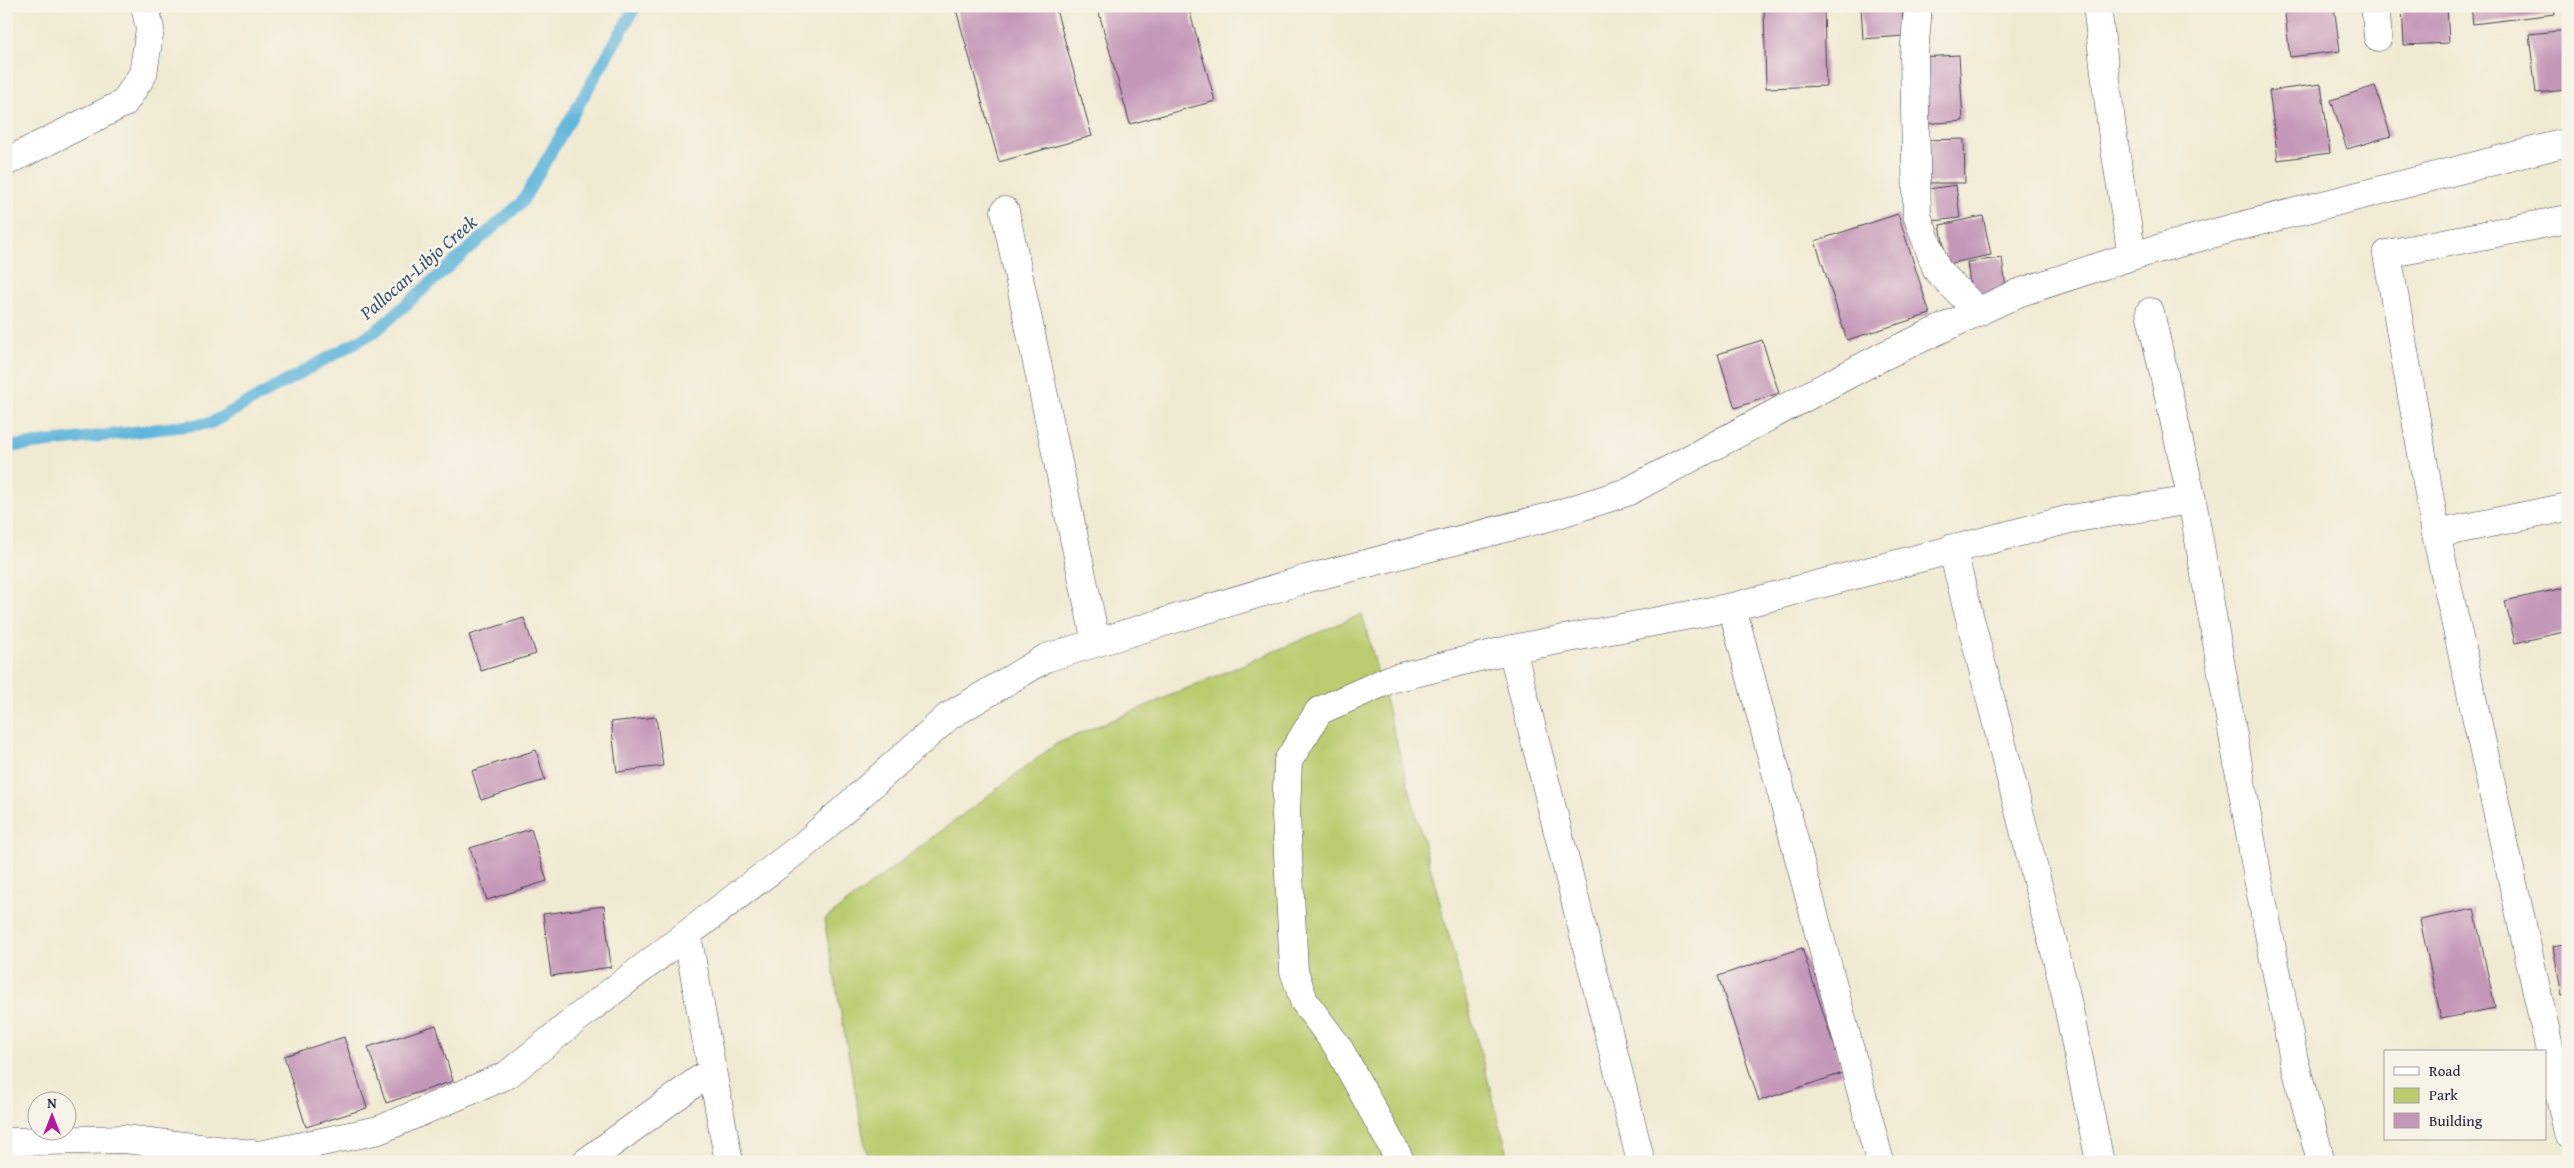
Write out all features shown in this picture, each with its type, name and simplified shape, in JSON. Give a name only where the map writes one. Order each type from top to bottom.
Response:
[{"type":"street","points":[[6,162],[124,104],[143,74],[150,29],[145,6]]},
{"type":"street","points":[[1918,6],[1914,56],[1917,215],[1937,270],[1979,312]]},
{"type":"street","points":[[2097,6],[2112,130],[2132,256]]},
{"type":"street","points":[[2375,6],[2378,37]]},
{"type":"street","points":[[6,1142],[125,1140],[259,1154],[379,1130],[507,1075],[804,845],[949,716],[1046,658],[1306,579],[1549,517],[1627,492],[1883,356],[2018,293],[2132,256],[2568,142]]},
{"type":"street","points":[[1005,211],[1096,642]]},
{"type":"street","points":[[2568,219],[2387,254],[2436,534],[2568,1133]]},
{"type":"street","points":[[2150,312],[2192,500],[2258,879],[2294,1060],[2321,1162]]},
{"type":"street","points":[[1401,1162],[1338,1048],[1304,1001],[1294,970],[1286,815],[1288,761],[1319,711],[1391,679],[1512,649],[1732,608],[1952,548],[2070,519],[2192,500]]},
{"type":"street","points":[[2436,534],[2568,507]]},
{"type":"street","points":[[1952,548],[2065,991],[2100,1162]]},
{"type":"street","points":[[1732,608],[1880,1162]]},
{"type":"street","points":[[1512,649],[1641,1162]]},
{"type":"street","points":[[687,935],[729,1162]]},
{"type":"street","points":[[586,1162],[711,1071]]},
{"type":"green space","points":[[1362,614],[1510,1162],[868,1162],[824,920],[1056,744]]},
{"type":"building","points":[[955,6],[1055,6],[1092,136],[999,162]]},
{"type":"building","points":[[1097,6],[1188,6],[1215,101],[1130,124]]},
{"type":"building","points":[[1861,6],[1902,6],[1904,36],[1863,39]]},
{"type":"building","points":[[2284,6],[2334,6],[2340,51],[2290,57]]},
{"type":"building","points":[[2402,6],[2447,6],[2449,43],[2404,45]]},
{"type":"building","points":[[2471,6],[2554,6],[2555,14],[2473,24]]},
{"type":"building","points":[[1824,7],[1826,86],[1766,88],[1764,8]]},
{"type":"building","points":[[2568,30],[2568,90],[2536,93],[2529,34]]},
{"type":"building","points":[[1959,55],[1963,121],[1922,124],[1919,57]]},
{"type":"building","points":[[2321,84],[2330,153],[2278,160],[2269,91]]},
{"type":"building","points":[[2375,86],[2391,136],[2347,149],[2331,100]]},
{"type":"building","points":[[1964,139],[1965,183],[1924,183],[1923,140]]},
{"type":"building","points":[[1956,185],[1960,218],[1932,221],[1928,189]]},
{"type":"building","points":[[1898,214],[1930,314],[1847,340],[1815,241]]},
{"type":"building","points":[[1983,216],[1991,255],[1947,264],[1940,225]]},
{"type":"building","points":[[2002,258],[2007,295],[1972,300],[1967,262]]},
{"type":"building","points":[[1762,340],[1779,393],[1735,408],[1718,354]]},
{"type":"building","points":[[2568,587],[2568,631],[2515,643],[2505,601]]},
{"type":"building","points":[[524,618],[536,654],[481,671],[469,635]]},
{"type":"building","points":[[656,717],[663,766],[617,772],[611,722]]},
{"type":"building","points":[[536,750],[545,780],[481,800],[472,771]]},
{"type":"building","points":[[531,829],[547,881],[487,900],[470,848]]},
{"type":"building","points":[[604,906],[611,967],[551,976],[543,914]]},
{"type":"building","points":[[2474,909],[2495,1008],[2441,1019],[2420,920]]},
{"type":"building","points":[[2568,943],[2568,995],[2562,996],[2553,946]]},
{"type":"building","points":[[1802,948],[1843,1073],[1759,1101],[1718,976]]},
{"type":"building","points":[[436,1025],[453,1081],[386,1103],[368,1047]]},
{"type":"building","points":[[344,1037],[367,1108],[306,1127],[284,1056]]},
{"type":"waterway","name":"Pallocan-Libjo Creek","points":[[6,447],[211,423],[376,331],[522,202],[636,6]]}]
